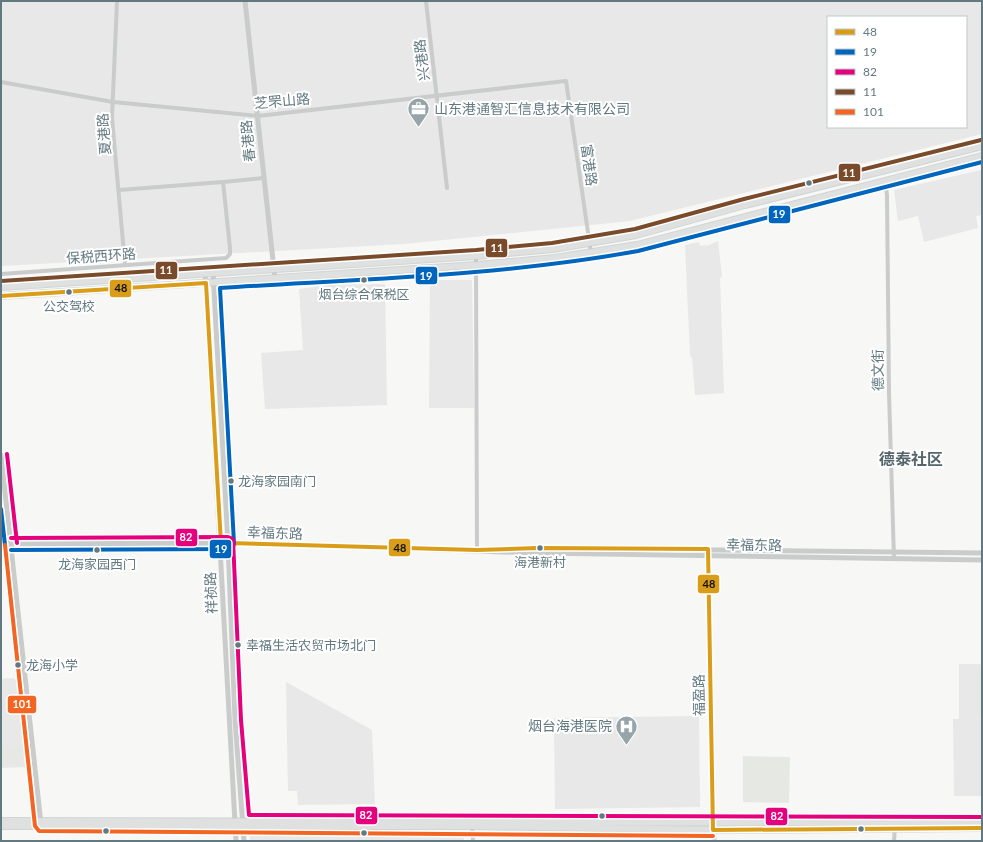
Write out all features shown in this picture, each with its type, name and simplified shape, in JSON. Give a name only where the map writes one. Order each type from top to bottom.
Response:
[{"type":"main road","points":[[1,287],[476,256],[553,248],[636,235],[753,203],[982,146]]},
{"type":"main road","points":[[1,296],[275,279],[555,258],[637,245],[982,156]]},
{"type":"main road","points":[[1,821],[41,823],[472,824],[713,827],[895,826],[982,828]]},
{"type":"main road","points":[[1,826],[41,823]]},
{"type":"main road","points":[[895,826],[982,823]]},
{"type":"street","name":"夏港路","points":[[117,1],[113,102],[125,265]]},
{"type":"street","name":"春港路","points":[[244,1],[275,279]]},
{"type":"street","name":"兴港路","points":[[426,1],[447,188]]},
{"type":"street","name":"芝罘山路","points":[[1,82],[113,102],[258,116],[566,81]]},
{"type":"street","name":"富港路","points":[[566,81],[591,252]]},
{"type":"street","points":[[119,190],[263,178]]},
{"type":"street","name":"德文街","points":[[885,180],[887,195],[889,393],[894,559]]},
{"type":"street","name":"保税西环路","points":[[1,274],[226,258],[230,254],[230,248],[223,182]]},
{"type":"street","points":[[476,256],[477,550]]},
{"type":"street","name":"祥祯路","points":[[213,272],[228,544],[235,720],[244,841]]},
{"type":"street","name":"祥祯路","points":[[205,273],[236,841]]},
{"type":"street","points":[[1,455],[41,823]]},
{"type":"street","name":"幸福东路","points":[[1,544],[228,544],[477,550],[537,553],[982,560]]},
{"type":"street","name":"幸福东路","points":[[477,550],[537,548],[708,549],[982,553]]},
{"type":"street","name":"福盈路","points":[[708,549],[714,841]]},
{"type":"street","points":[[472,824],[473,841]]},
{"type":"street","points":[[894,841],[895,826]]},
{"type":"shaded area","points":[[1,1],[982,1],[982,134],[630,221],[404,244],[1,266]]},
{"type":"shaded area","points":[[981,170],[982,215],[976,216],[978,228],[924,242],[918,216],[898,221],[894,190]]},
{"type":"shaded area","points":[[718,241],[722,277],[720,278],[724,393],[695,395],[692,358],[690,356],[685,245],[699,242],[700,246],[707,246]]},
{"type":"shaded area","points":[[430,280],[472,280],[474,408],[429,408]]},
{"type":"shaded area","points":[[385,284],[387,405],[265,409],[261,353],[303,350],[299,289],[329,285]]},
{"type":"shaded area","points":[[959,664],[982,664],[982,796],[954,796],[953,719],[959,719]]},
{"type":"shaded area","points":[[976,668],[982,668],[982,715],[976,715]]},
{"type":"shaded area","name":"龙海小学","points":[[14,678],[17,682],[27,767],[1,768],[1,679]]},
{"type":"shaded area","points":[[286,682],[372,730],[375,804],[298,805],[297,791],[288,791]]},
{"type":"shaded area","name":"烟台海港医院","points":[[699,716],[700,807],[555,809],[554,718]]},
{"type":"shaded area","points":[[1,746],[24,746],[24,750],[21,750],[23,755],[21,762],[10,766],[1,766]]},
{"type":"shaded area","points":[[743,756],[790,757],[789,803],[743,802]]},
{"type":"shaded area","points":[[250,835],[464,837],[464,841],[250,841]]},
{"type":"transit line","name":"11","points":[[1,281],[476,250],[552,243],[635,229],[744,199],[981,140]]},
{"type":"transit line","name":"19","points":[[11,550],[228,549],[233,547],[220,288],[430,276],[535,266],[638,251],[982,162]]},
{"type":"transit line","name":"48","points":[[1,296],[206,283],[221,544],[235,544]]},
{"type":"transit line","name":"82","points":[[7,454],[17,543]]},
{"type":"transit line","name":"19","points":[[1,509],[5,545]]},
{"type":"transit line","name":"82","points":[[11,538],[228,537],[233,539],[241,720],[249,815],[982,817]]},
{"type":"transit line","name":"48","points":[[228,543],[477,550],[537,548],[708,549],[713,830],[982,828]]},
{"type":"transit line","name":"101","points":[[5,545],[35,826],[39,831],[713,836]]},
{"type":"place","name":"山东港通智汇信息技术有限公司","points":[[418,128]]},
{"type":"place","name":"烟台综合保税区","points":[[364,280]]},
{"type":"place","name":"公交驾校","points":[[69,292]]},
{"type":"place","name":"龙海家园南门","points":[[231,481]]},
{"type":"place","name":"海港新村","points":[[540,548]]},
{"type":"place","name":"龙海家园西门","points":[[97,550]]},
{"type":"place","name":"幸福生活农贸市场北门","points":[[238,645]]},
{"type":"place","name":"龙海小学","points":[[18,665]]},
{"type":"place","name":"烟台海港医院","points":[[627,746]]},
{"type":"district","name":"德泰社区","points":[[911,459]]}]
